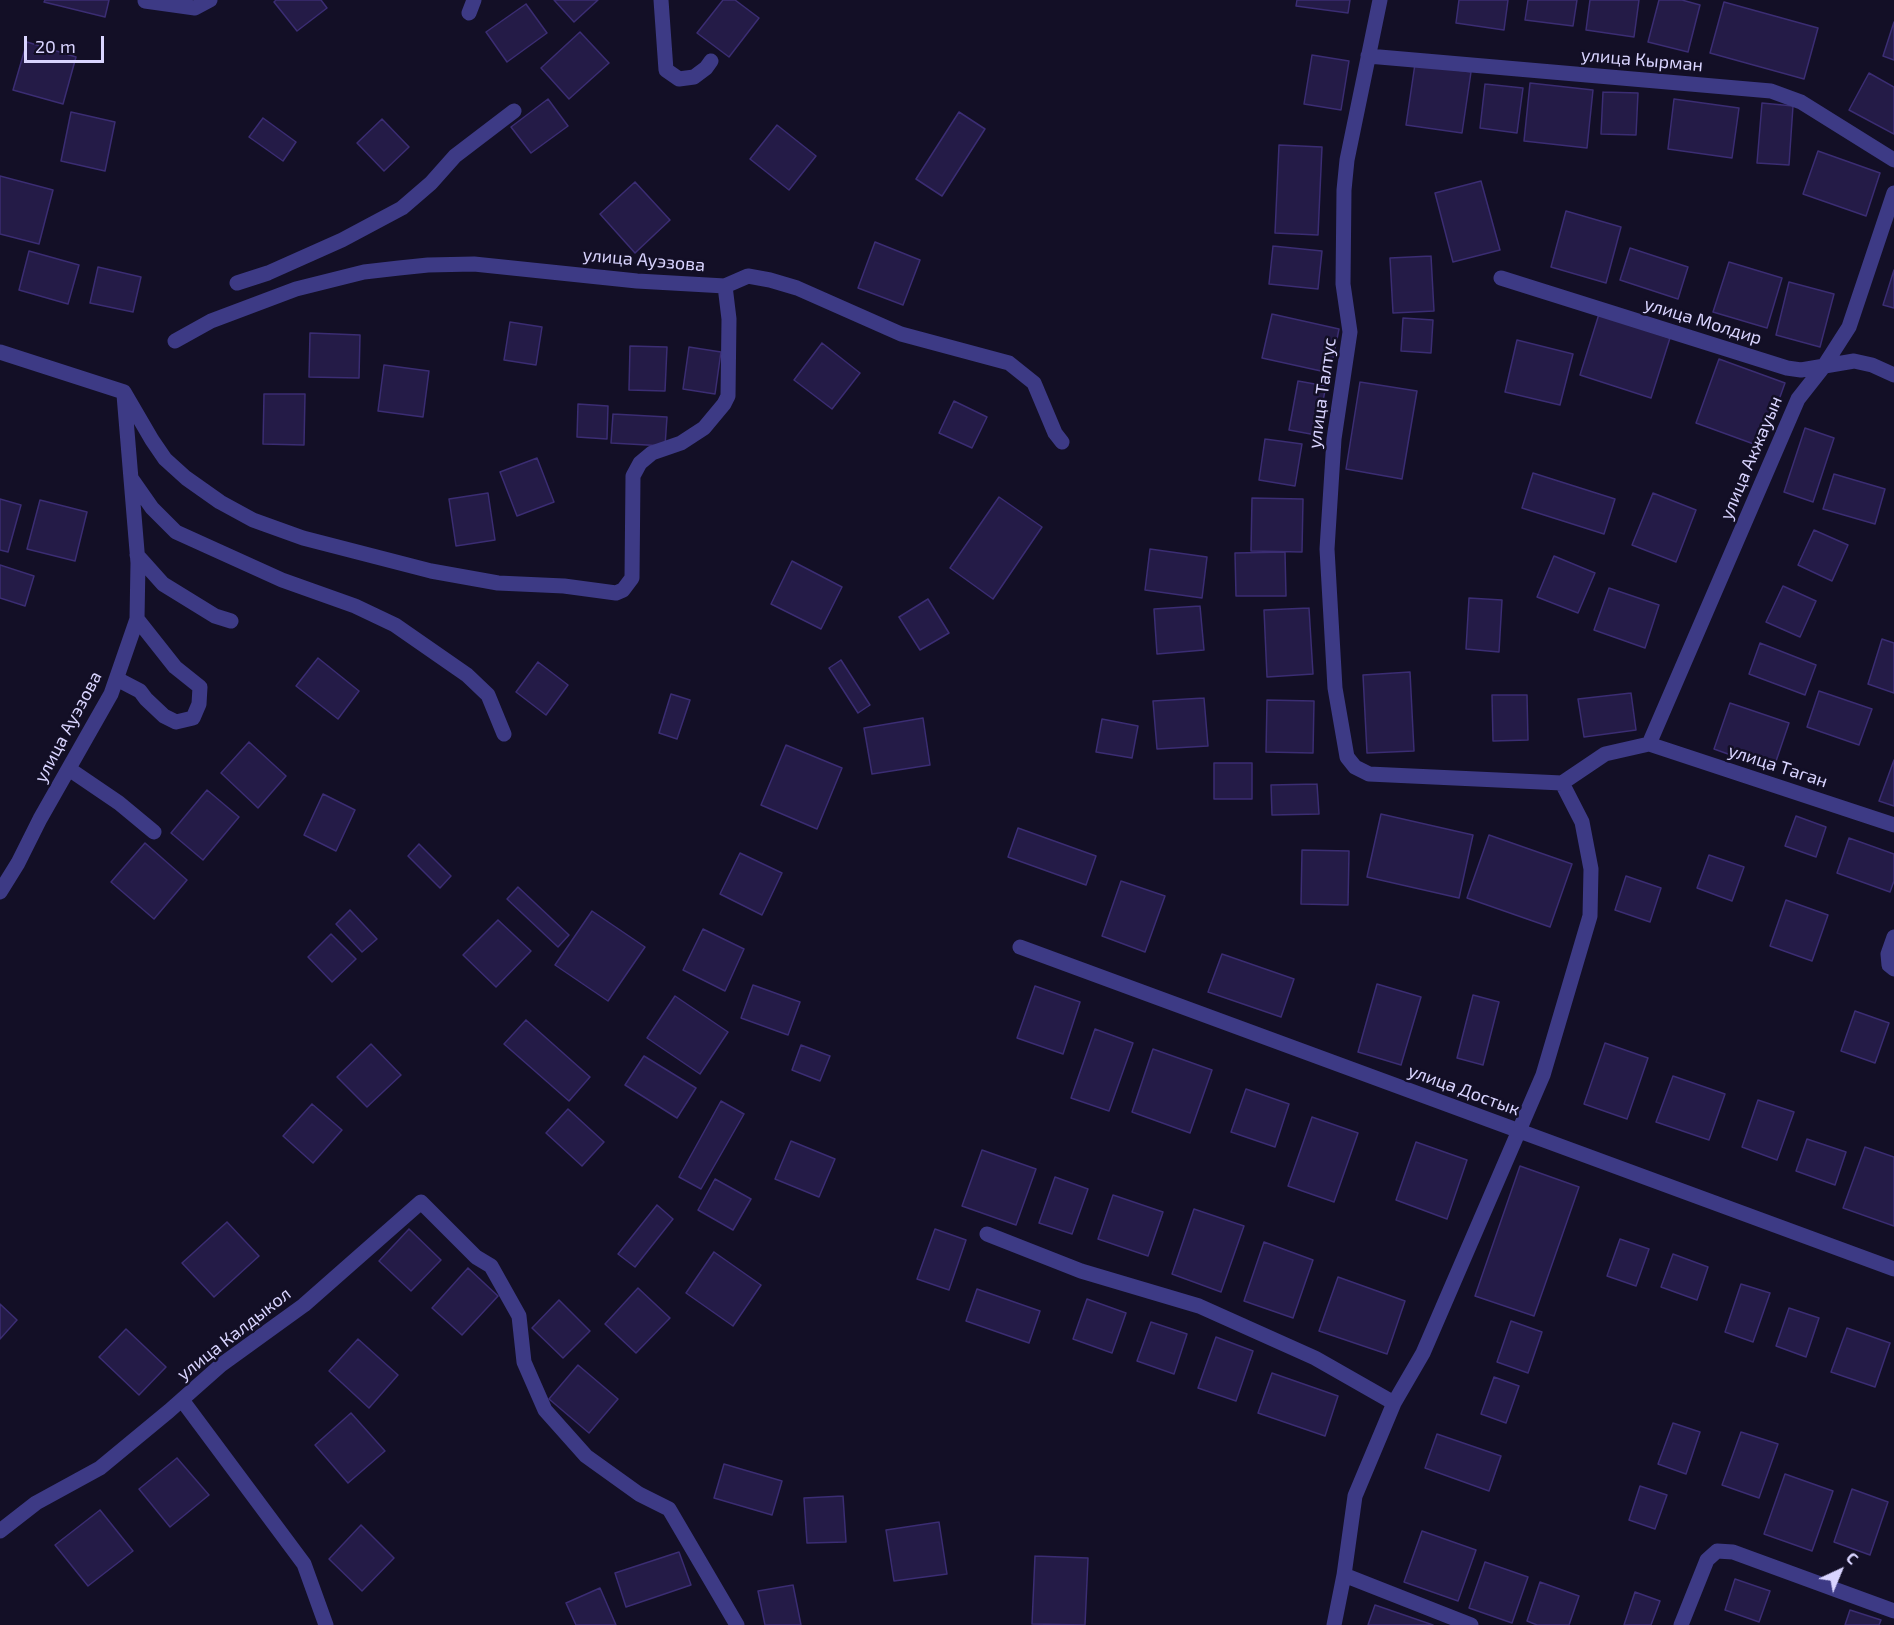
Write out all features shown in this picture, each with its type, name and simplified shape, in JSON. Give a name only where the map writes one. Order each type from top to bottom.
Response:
[{"type":"street","points":[[145,2],[195,8],[210,0]]},
{"type":"street","points":[[661,0],[666,70],[679,79],[694,77],[711,61]]},
{"type":"street","name":"улица Талтус","points":[[1380,0],[1347,160],[1344,190],[1343,284],[1350,332],[1334,439],[1327,549],[1335,688],[1347,757],[1355,768],[1369,774],[1562,783]]},
{"type":"street","name":"улица Кырман","points":[[1368,56],[1771,91],[1801,102],[1894,160]]},
{"type":"street","points":[[237,283],[268,273],[342,240],[402,208],[431,183],[455,156],[514,111]]},
{"type":"street","name":"улица Акжауын","points":[[1649,744],[1798,399],[1824,366],[1849,327],[1894,193]]},
{"type":"street","name":"улица Ауэзова","points":[[175,340],[211,321],[296,289],[364,272],[420,266],[474,264],[637,281],[725,286],[748,276],[797,288],[901,334],[1009,363],[1034,383],[1055,433],[1062,442]]},
{"type":"street","name":"улица Молдир","points":[[1501,278],[1787,368],[1801,370],[1854,361],[1872,365],[1894,375]]},
{"type":"street","points":[[0,352],[124,392],[165,459],[186,478],[212,496],[254,520],[324,544],[431,571],[498,583],[564,586],[616,593],[633,578],[633,476],[640,463],[652,453],[681,443],[704,428],[728,396],[729,319],[725,286]]},
{"type":"street","name":"улица Ауэзова","points":[[0,892],[111,694],[137,619],[138,555],[124,392]]},
{"type":"street","points":[[131,478],[152,508],[176,532],[282,580],[356,606],[396,625],[467,675],[488,695],[504,734]]},
{"type":"street","points":[[138,555],[164,584],[194,604],[231,621]]},
{"type":"street","points":[[117,679],[140,691],[165,716],[176,722],[193,718],[199,704],[200,687],[175,667],[137,619]]},
{"type":"street","points":[[1334,1625],[1344,1575],[1355,1496],[1394,1403],[1423,1353],[1543,1075],[1590,916],[1591,869],[1582,822],[1562,783],[1605,754],[1649,744]]},
{"type":"street","name":"улица Таган","points":[[1649,744],[1894,825]]},
{"type":"street","points":[[69,769],[119,803],[154,832]]},
{"type":"street","points":[[1894,937],[1888,954],[1889,965],[1894,969]]},
{"type":"street","name":"улица Достык","points":[[1020,947],[1894,1269]]},
{"type":"street","name":"улица Калдыкол","points":[[0,1531],[36,1503],[100,1468],[221,1365],[304,1305],[421,1202],[476,1257],[491,1266],[519,1316],[524,1362],[545,1410],[586,1456],[639,1494],[669,1509],[737,1625]]},
{"type":"street","points":[[987,1234],[1080,1271],[1199,1306],[1315,1358],[1394,1403]]},
{"type":"street","points":[[182,1400],[304,1564],[326,1625]]},
{"type":"street","points":[[1681,1625],[1707,1560],[1717,1551],[1733,1552],[1894,1611]]},
{"type":"street","points":[[1344,1575],[1471,1625]]},
{"type":"building","points":[[45,0],[109,0],[105,17],[44,2]]},
{"type":"building","points":[[276,0],[321,0],[327,8],[297,31],[274,2]]},
{"type":"building","points":[[554,0],[598,0],[574,22]]},
{"type":"building","points":[[723,0],[735,0],[759,18],[729,57],[697,33]]},
{"type":"building","points":[[1297,0],[1350,0],[1348,13],[1296,6]]},
{"type":"building","points":[[1459,0],[1508,0],[1504,30],[1456,23]]},
{"type":"building","points":[[1528,0],[1577,0],[1573,26],[1525,20]]},
{"type":"building","points":[[1590,0],[1639,0],[1634,37],[1586,30]]},
{"type":"building","points":[[1659,0],[1682,0],[1700,5],[1688,52],[1648,42]]},
{"type":"building","points":[[1724,2],[1818,28],[1804,79],[1710,53]]},
{"type":"building","points":[[526,4],[547,33],[507,62],[486,32]]},
{"type":"building","points":[[1894,22],[1894,60],[1883,56]]},
{"type":"building","points":[[580,32],[609,63],[569,99],[541,68]]},
{"type":"building","points":[[27,42],[76,57],[63,104],[13,90]]},
{"type":"building","points":[[1312,55],[1349,61],[1341,110],[1304,104]]},
{"type":"building","points":[[1415,64],[1471,72],[1462,133],[1406,125]]},
{"type":"building","points":[[1869,73],[1894,87],[1894,134],[1849,110]]},
{"type":"building","points":[[1530,83],[1593,90],[1587,148],[1524,141]]},
{"type":"building","points":[[1485,84],[1523,88],[1517,133],[1480,128]]},
{"type":"building","points":[[1603,92],[1638,93],[1636,135],[1601,134]]},
{"type":"building","points":[[548,99],[568,126],[531,153],[511,127]]},
{"type":"building","points":[[1674,99],[1739,108],[1732,158],[1668,149]]},
{"type":"building","points":[[1762,103],[1793,106],[1789,165],[1757,163]]},
{"type":"building","points":[[71,112],[115,122],[105,171],[61,161]]},
{"type":"building","points":[[959,112],[985,129],[942,196],[916,179]]},
{"type":"building","points":[[263,118],[296,142],[283,161],[249,137]]},
{"type":"building","points":[[382,119],[409,147],[384,171],[357,143]]},
{"type":"building","points":[[777,125],[816,156],[789,190],[750,159]]},
{"type":"building","points":[[1279,145],[1322,147],[1318,235],[1275,233]]},
{"type":"building","points":[[1818,151],[1880,173],[1866,216],[1803,194]]},
{"type":"building","points":[[0,176],[53,190],[39,244],[0,234]]},
{"type":"building","points":[[1481,181],[1500,250],[1453,262],[1435,193]]},
{"type":"building","points":[[635,182],[670,220],[635,253],[600,214]]},
{"type":"building","points":[[1566,211],[1621,227],[1606,283],[1551,267]]},
{"type":"building","points":[[875,242],[920,260],[903,305],[858,288]]},
{"type":"building","points":[[1273,246],[1322,251],[1318,289],[1269,284]]},
{"type":"building","points":[[1630,248],[1688,267],[1678,299],[1620,280]]},
{"type":"building","points":[[29,251],[79,265],[68,304],[19,290]]},
{"type":"building","points":[[1431,256],[1434,311],[1393,313],[1390,258]]},
{"type":"building","points":[[1729,262],[1782,278],[1767,328],[1713,312]]},
{"type":"building","points":[[98,267],[141,277],[133,312],[90,303]]},
{"type":"building","points":[[1894,270],[1894,308],[1883,305]]},
{"type":"building","points":[[1789,282],[1834,294],[1820,347],[1776,335]]},
{"type":"building","points":[[1272,314],[1339,329],[1330,373],[1262,358]]},
{"type":"building","points":[[1599,314],[1670,338],[1651,398],[1580,375]]},
{"type":"building","points":[[1403,318],[1433,320],[1431,353],[1401,351]]},
{"type":"building","points":[[510,322],[542,327],[536,365],[504,360]]},
{"type":"building","points":[[310,333],[360,335],[359,378],[309,377]]},
{"type":"building","points":[[1517,340],[1573,354],[1560,405],[1505,392]]},
{"type":"building","points":[[822,343],[860,373],[832,409],[794,380]]},
{"type":"building","points":[[630,346],[667,347],[665,391],[629,390]]},
{"type":"building","points":[[689,347],[721,352],[715,394],[683,389]]},
{"type":"building","points":[[1719,359],[1785,383],[1762,447],[1696,423]]},
{"type":"building","points":[[384,365],[429,371],[423,417],[378,411]]},
{"type":"building","points":[[1298,381],[1326,386],[1316,435],[1289,430]]},
{"type":"building","points":[[1360,382],[1417,391],[1402,479],[1346,469]]},
{"type":"building","points":[[264,394],[305,394],[304,445],[263,444]]},
{"type":"building","points":[[954,401],[987,417],[972,448],[939,433]]},
{"type":"building","points":[[578,404],[608,406],[607,439],[577,437]]},
{"type":"building","points":[[613,414],[667,417],[665,446],[611,443]]},
{"type":"building","points":[[1805,428],[1834,438],[1813,502],[1784,492]]},
{"type":"building","points":[[1265,439],[1302,444],[1295,486],[1259,480]]},
{"type":"building","points":[[537,458],[554,502],[517,516],[500,472]]},
{"type":"building","points":[[1533,473],[1615,499],[1604,534],[1522,508]]},
{"type":"building","points":[[1834,474],[1885,489],[1875,524],[1823,509]]},
{"type":"building","points":[[488,493],[495,540],[456,546],[449,499]]},
{"type":"building","points":[[1653,493],[1696,510],[1676,562],[1632,545]]},
{"type":"building","points":[[999,497],[1042,527],[993,599],[950,568]]},
{"type":"building","points":[[1252,498],[1303,499],[1302,552],[1251,551]]},
{"type":"building","points":[[0,499],[21,505],[8,552],[0,550]]},
{"type":"building","points":[[40,500],[87,512],[75,561],[27,549]]},
{"type":"building","points":[[1814,530],[1848,545],[1832,581],[1798,565]]},
{"type":"building","points":[[1150,549],[1207,557],[1202,598],[1145,590]]},
{"type":"building","points":[[1285,552],[1286,596],[1236,596],[1235,553]]},
{"type":"building","points":[[1554,556],[1595,573],[1578,613],[1537,597]]},
{"type":"building","points":[[792,561],[842,587],[821,629],[771,604]]},
{"type":"building","points":[[0,565],[34,576],[25,606],[0,598]]},
{"type":"building","points":[[1783,586],[1816,601],[1800,637],[1766,622]]},
{"type":"building","points":[[1609,588],[1659,605],[1645,648],[1594,630]]},
{"type":"building","points":[[1469,598],[1502,600],[1499,652],[1466,649]]},
{"type":"building","points":[[928,599],[949,633],[920,650],[899,617]]},
{"type":"building","points":[[1200,606],[1204,650],[1157,654],[1154,609]]},
{"type":"building","points":[[1309,608],[1313,674],[1267,677],[1264,610]]},
{"type":"building","points":[[1882,639],[1894,643],[1894,693],[1868,684]]},
{"type":"building","points":[[1760,643],[1816,665],[1805,695],[1749,674]]},
{"type":"building","points":[[318,658],[359,691],[338,719],[296,686]]},
{"type":"building","points":[[841,660],[870,705],[858,713],[829,668]]},
{"type":"building","points":[[538,662],[568,685],[546,715],[516,692]]},
{"type":"building","points":[[1410,672],[1414,751],[1367,753],[1363,675]]},
{"type":"building","points":[[1819,691],[1872,709],[1859,745],[1807,727]]},
{"type":"building","points":[[1631,693],[1636,730],[1584,737],[1578,699]]},
{"type":"building","points":[[671,694],[690,700],[677,739],[659,733]]},
{"type":"building","points":[[1492,695],[1527,695],[1528,740],[1493,741]]},
{"type":"building","points":[[1204,698],[1208,746],[1157,749],[1153,701]]},
{"type":"building","points":[[1267,700],[1314,701],[1313,753],[1266,752]]},
{"type":"building","points":[[1730,703],[1789,723],[1773,770],[1714,749]]},
{"type":"building","points":[[923,718],[930,765],[872,774],[864,728]]},
{"type":"building","points":[[1102,719],[1138,726],[1132,758],[1096,752]]},
{"type":"building","points":[[249,742],[286,776],[258,808],[221,773]]},
{"type":"building","points":[[786,745],[842,768],[817,829],[761,805]]},
{"type":"building","points":[[1894,760],[1894,806],[1879,801]]},
{"type":"building","points":[[1214,763],[1252,763],[1252,799],[1214,799]]},
{"type":"building","points":[[1317,784],[1319,814],[1272,815],[1271,785]]},
{"type":"building","points":[[207,790],[239,817],[203,860],[171,833]]},
{"type":"building","points":[[323,794],[355,810],[336,851],[304,835]]},
{"type":"building","points":[[1381,814],[1473,835],[1459,898],[1367,877]]},
{"type":"building","points":[[1796,816],[1826,827],[1816,857],[1785,846]]},
{"type":"building","points":[[1018,828],[1096,856],[1086,885],[1008,857]]},
{"type":"building","points":[[1489,835],[1572,864],[1550,927],[1467,898]]},
{"type":"building","points":[[1849,838],[1894,854],[1894,881],[1890,892],[1837,873]]},
{"type":"building","points":[[145,843],[187,880],[154,919],[111,882]]},
{"type":"building","points":[[419,844],[451,876],[440,888],[408,856]]},
{"type":"building","points":[[1302,850],[1349,851],[1348,905],[1301,904]]},
{"type":"building","points":[[740,853],[782,873],[762,915],[720,894]]},
{"type":"building","points":[[1709,855],[1744,867],[1732,901],[1697,888]]},
{"type":"building","points":[[1626,876],[1661,888],[1650,922],[1615,910]]},
{"type":"building","points":[[1121,881],[1165,896],[1145,952],[1102,936]]},
{"type":"building","points":[[518,887],[569,935],[558,947],[507,899]]},
{"type":"building","points":[[1786,900],[1828,915],[1812,961],[1770,946]]},
{"type":"building","points":[[350,910],[377,939],[362,952],[336,924]]},
{"type":"building","points":[[592,911],[645,947],[608,1001],[555,965]]},
{"type":"building","points":[[498,920],[531,951],[496,987],[463,955]]},
{"type":"building","points":[[703,929],[744,949],[725,991],[683,970]]},
{"type":"building","points":[[331,934],[356,959],[332,982],[308,957]]},
{"type":"building","points":[[1222,954],[1294,979],[1281,1017],[1208,992]]},
{"type":"building","points":[[1377,984],[1421,997],[1401,1065],[1358,1052]]},
{"type":"building","points":[[753,985],[800,1002],[788,1035],[741,1018]]},
{"type":"building","points":[[1035,986],[1080,1002],[1063,1054],[1017,1038]]},
{"type":"building","points":[[1473,995],[1499,1002],[1483,1065],[1457,1058]]},
{"type":"building","points":[[675,996],[728,1032],[700,1074],[647,1038]]},
{"type":"building","points":[[1855,1011],[1889,1023],[1875,1063],[1841,1051]]},
{"type":"building","points":[[526,1020],[590,1077],[569,1101],[504,1044]]},
{"type":"building","points":[[1095,1029],[1133,1043],[1109,1111],[1071,1098]]},
{"type":"building","points":[[1605,1043],[1648,1058],[1627,1119],[1584,1104]]},
{"type":"building","points":[[371,1044],[401,1075],[367,1107],[337,1077]]},
{"type":"building","points":[[801,1045],[830,1056],[820,1081],[792,1070]]},
{"type":"building","points":[[1153,1049],[1212,1070],[1190,1133],[1132,1112]]},
{"type":"building","points":[[644,1056],[696,1088],[677,1118],[625,1085]]},
{"type":"building","points":[[1673,1076],[1725,1094],[1709,1140],[1656,1122]]},
{"type":"building","points":[[1246,1089],[1289,1104],[1275,1147],[1231,1132]]},
{"type":"building","points":[[1758,1100],[1794,1112],[1777,1160],[1742,1147]]},
{"type":"building","points":[[721,1101],[744,1114],[701,1189],[679,1177]]},
{"type":"building","points":[[312,1104],[342,1130],[313,1163],[283,1136]]},
{"type":"building","points":[[568,1109],[604,1142],[582,1166],[546,1133]]},
{"type":"building","points":[[1312,1117],[1358,1133],[1334,1202],[1288,1186]]},
{"type":"building","points":[[1807,1139],[1846,1152],[1835,1185],[1796,1171]]},
{"type":"building","points":[[791,1141],[835,1159],[819,1197],[775,1179]]},
{"type":"building","points":[[1416,1142],[1467,1160],[1447,1219],[1396,1200]]},
{"type":"building","points":[[1865,1147],[1894,1157],[1894,1226],[1843,1208]]},
{"type":"building","points":[[982,1150],[1036,1169],[1016,1225],[962,1206]]},
{"type":"building","points":[[1520,1166],[1579,1187],[1534,1316],[1475,1296]]},
{"type":"building","points":[[1055,1177],[1088,1189],[1072,1234],[1039,1223]]},
{"type":"building","points":[[715,1179],[751,1199],[733,1230],[698,1210]]},
{"type":"building","points":[[1113,1195],[1163,1212],[1148,1256],[1098,1239]]},
{"type":"building","points":[[657,1205],[673,1219],[635,1267],[618,1254]]},
{"type":"building","points":[[1194,1209],[1244,1226],[1221,1292],[1172,1274]]},
{"type":"building","points":[[227,1222],[259,1256],[214,1297],[182,1263]]},
{"type":"building","points":[[409,1229],[441,1260],[411,1291],[379,1261]]},
{"type":"building","points":[[935,1229],[966,1240],[949,1290],[917,1279]]},
{"type":"building","points":[[1620,1239],[1649,1249],[1636,1286],[1607,1276]]},
{"type":"building","points":[[1264,1242],[1313,1260],[1293,1318],[1244,1301]]},
{"type":"building","points":[[714,1252],[761,1285],[733,1326],[686,1293]]},
{"type":"building","points":[[1673,1254],[1708,1267],[1697,1300],[1661,1287]]},
{"type":"building","points":[[468,1268],[498,1296],[462,1335],[432,1308]]},
{"type":"building","points":[[1338,1277],[1405,1301],[1387,1354],[1319,1331]]},
{"type":"building","points":[[1741,1284],[1770,1293],[1753,1342],[1725,1332]]},
{"type":"building","points":[[638,1288],[670,1318],[636,1353],[605,1324]]},
{"type":"building","points":[[977,1289],[1040,1311],[1029,1343],[966,1321]]},
{"type":"building","points":[[1087,1299],[1126,1313],[1112,1353],[1073,1339]]},
{"type":"building","points":[[559,1300],[590,1331],[563,1358],[532,1328]]},
{"type":"building","points":[[0,1304],[17,1320],[0,1339]]},
{"type":"building","points":[[1789,1308],[1819,1318],[1806,1357],[1776,1346]]},
{"type":"building","points":[[1511,1321],[1542,1332],[1528,1373],[1497,1362]]},
{"type":"building","points":[[1151,1322],[1187,1334],[1174,1374],[1137,1361]]},
{"type":"building","points":[[1847,1328],[1890,1343],[1875,1387],[1831,1372]]},
{"type":"building","points":[[126,1329],[166,1367],[139,1395],[99,1357]]},
{"type":"building","points":[[1216,1337],[1253,1351],[1236,1401],[1198,1388]]},
{"type":"building","points":[[358,1339],[398,1375],[369,1408],[329,1371]]},
{"type":"building","points":[[578,1365],[618,1399],[589,1433],[549,1399]]},
{"type":"building","points":[[1272,1373],[1338,1396],[1325,1436],[1258,1413]]},
{"type":"building","points":[[1494,1377],[1519,1386],[1506,1423],[1481,1414]]},
{"type":"building","points":[[351,1413],[385,1451],[348,1483],[315,1445]]},
{"type":"building","points":[[1673,1423],[1700,1432],[1686,1474],[1658,1464]]},
{"type":"building","points":[[1741,1432],[1778,1444],[1759,1498],[1722,1485]]},
{"type":"building","points":[[1437,1434],[1501,1456],[1489,1491],[1425,1468]]},
{"type":"building","points":[[177,1458],[209,1495],[170,1527],[139,1489]]},
{"type":"building","points":[[724,1464],[782,1481],[772,1515],[714,1498]]},
{"type":"building","points":[[1785,1474],[1833,1491],[1812,1551],[1764,1534]]},
{"type":"building","points":[[1640,1486],[1667,1495],[1655,1529],[1629,1520]]},
{"type":"building","points":[[1852,1489],[1888,1502],[1870,1555],[1834,1542]]},
{"type":"building","points":[[843,1496],[846,1542],[807,1543],[804,1498]]},
{"type":"building","points":[[100,1510],[133,1551],[88,1586],[55,1545]]},
{"type":"building","points":[[939,1522],[947,1574],[894,1581],[886,1530]]},
{"type":"building","points":[[361,1525],[394,1558],[362,1591],[329,1559]]},
{"type":"building","points":[[1422,1531],[1476,1550],[1458,1601],[1404,1582]]},
{"type":"building","points":[[679,1552],[691,1585],[626,1607],[615,1573]]},
{"type":"building","points":[[1035,1556],[1088,1558],[1085,1625],[1032,1624]]},
{"type":"building","points":[[1485,1562],[1528,1577],[1512,1623],[1469,1608]]},
{"type":"building","points":[[1735,1579],[1770,1591],[1759,1622],[1725,1610]]},
{"type":"building","points":[[1540,1582],[1579,1596],[1569,1625],[1537,1625],[1527,1621]]},
{"type":"building","points":[[793,1585],[801,1625],[765,1625],[758,1591]]},
{"type":"building","points":[[600,1588],[616,1625],[576,1625],[566,1603]]},
{"type":"building","points":[[1635,1592],[1660,1601],[1651,1625],[1624,1625]]},
{"type":"building","points":[[1375,1605],[1433,1625],[1368,1625]]},
{"type":"building","points":[[1850,1610],[1881,1620],[1879,1625],[1845,1625]]}]
